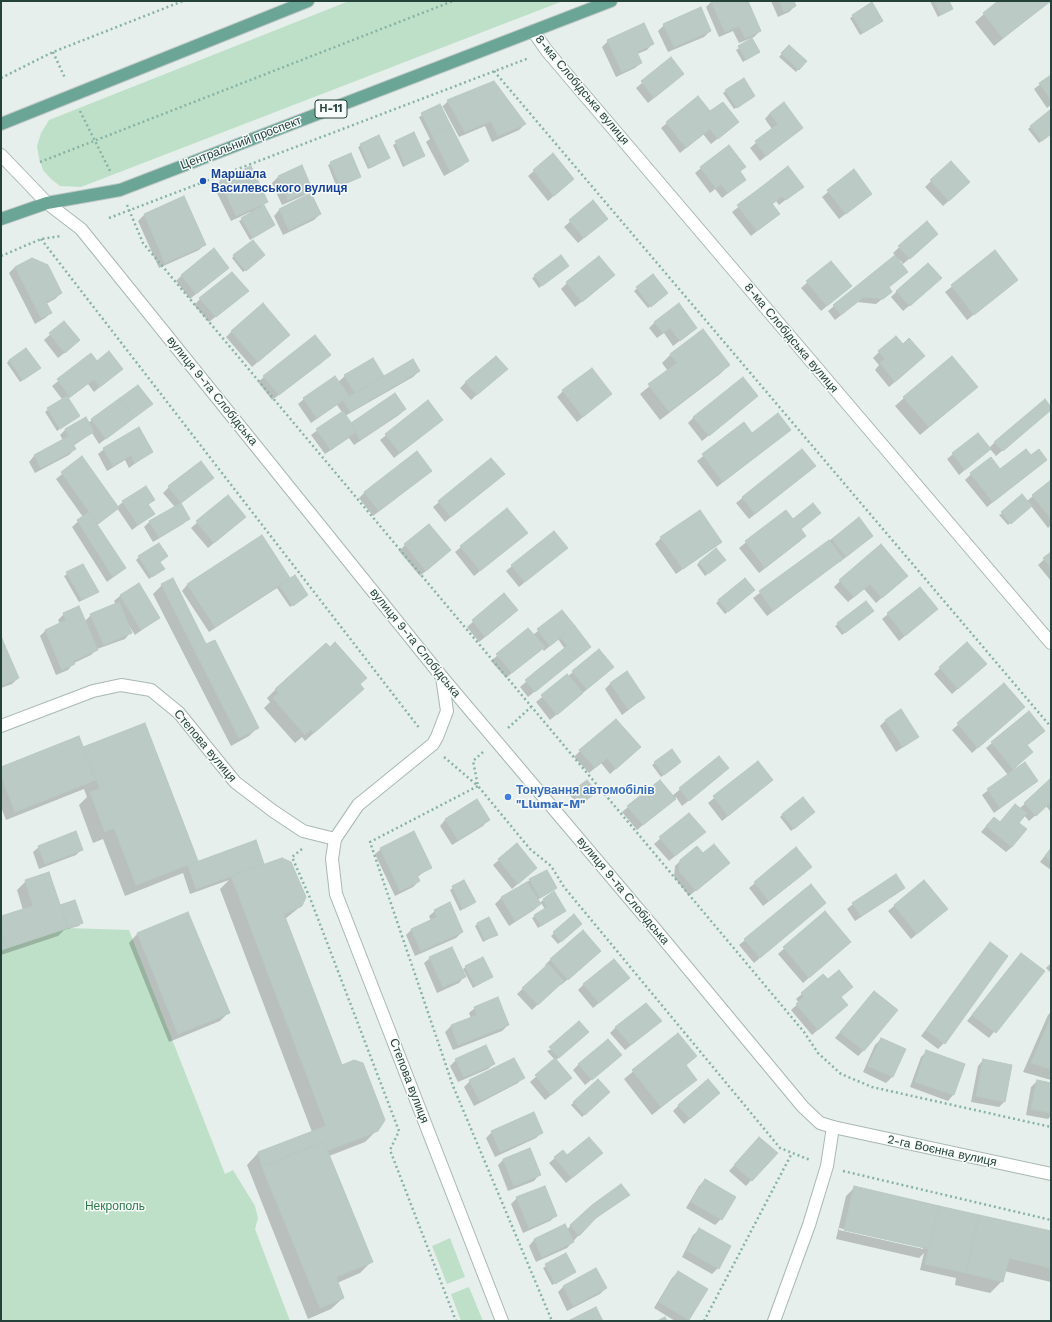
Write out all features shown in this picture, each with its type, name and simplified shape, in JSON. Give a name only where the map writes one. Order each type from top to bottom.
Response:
[{"type":"main road","points":[[1,124],[308,1]]},
{"type":"main road","name":"Центральний проспект","points":[[1,219],[47,203],[120,190],[611,1]]},
{"type":"street","name":"8-ма Слобідська вулиця","points":[[533,31],[547,51],[1051,643]]},
{"type":"street","name":"вулиця 9-та Слобідська","points":[[1,155],[47,203],[81,229],[442,677],[656,930],[803,1107],[820,1123],[833,1127]]},
{"type":"street","name":"Степова вулиця","points":[[442,677],[447,711],[433,744],[358,805],[335,839],[332,858],[336,894],[502,1321]]},
{"type":"street","name":"Степова вулиця","points":[[1,726],[93,691],[121,685],[151,690],[179,713],[235,782],[272,811],[303,831],[335,839]]},
{"type":"street","name":"2-га Воєнна вулиця","points":[[833,1127],[1051,1174]]},
{"type":"street","points":[[774,1321],[809,1225],[827,1166],[833,1127]]},
{"type":"path","points":[[1,78],[53,52],[183,1]]},
{"type":"path","points":[[40,162],[452,1]]},
{"type":"path","points":[[109,218],[547,51]]},
{"type":"path","points":[[53,52],[65,78]]},
{"type":"path","points":[[494,71],[1051,727]]},
{"type":"path","points":[[78,108],[112,175]]},
{"type":"path","points":[[129,211],[143,243],[804,1032],[818,1053],[841,1074],[872,1087],[1051,1127]]},
{"type":"path","points":[[1,256],[41,239],[64,236]]},
{"type":"path","points":[[41,239],[414,722]]},
{"type":"path","points":[[446,760],[478,786],[530,849],[551,866],[564,887],[780,1148],[805,1158]]},
{"type":"path","points":[[478,786],[370,842],[453,1086],[552,1321]]},
{"type":"path","points":[[303,831],[303,849],[292,857],[310,898],[399,1131],[390,1150],[456,1321]]},
{"type":"path","points":[[704,1321],[792,1153]]},
{"type":"path","points":[[848,1173],[1051,1220]]},
{"type":"green space","points":[[349,1],[563,1],[81,187],[60,186],[43,170],[37,146],[41,133],[49,120]]},
{"type":"green space","name":"Некрополь","points":[[68,928],[129,930],[225,1174],[233,1170],[255,1206],[258,1218],[255,1229],[290,1321],[1,1321],[1,950]]},
{"type":"green space","points":[[450,1238],[465,1277],[447,1284],[432,1246]]},
{"type":"green space","points":[[469,1287],[483,1321],[461,1321],[451,1294]]},
{"type":"building","points":[[711,1],[748,1],[761,31],[745,38],[739,26],[725,32]]},
{"type":"building","points":[[779,1],[794,1],[796,6],[784,12]]},
{"type":"building","points":[[934,1],[949,1],[953,9],[941,15]]},
{"type":"building","points":[[998,1],[1051,1],[1003,38],[983,13]]},
{"type":"building","points":[[872,2],[883,21],[863,33],[852,15]]},
{"type":"building","points":[[701,7],[711,31],[674,47],[663,24]]},
{"type":"building","points":[[644,23],[654,44],[637,52],[642,63],[622,72],[607,40]]},
{"type":"building","points":[[752,38],[760,52],[746,60],[738,46]]},
{"type":"building","points":[[789,45],[807,61],[799,70],[781,53]]},
{"type":"building","points":[[671,57],[684,74],[654,98],[641,81]]},
{"type":"building","points":[[1051,75],[1051,100],[1039,83]]},
{"type":"building","points":[[744,78],[755,96],[737,108],[725,90]]},
{"type":"building","points":[[494,81],[526,124],[498,136],[491,121],[465,132],[447,100]]},
{"type":"building","points":[[698,96],[710,111],[723,102],[739,122],[718,139],[710,129],[686,148],[666,122]]},
{"type":"building","points":[[784,102],[803,128],[766,156],[755,141],[778,124],[770,113]]},
{"type":"building","points":[[440,104],[451,126],[432,135],[421,113]]},
{"type":"building","points":[[1050,110],[1051,134],[1042,141],[1030,126]]},
{"type":"building","points":[[451,126],[469,161],[450,171],[432,135]]},
{"type":"building","points":[[414,132],[425,156],[405,165],[395,141]]},
{"type":"building","points":[[379,135],[390,158],[370,168],[360,144]]},
{"type":"building","points":[[729,145],[746,167],[740,171],[746,180],[728,193],[721,184],[716,188],[700,167]]},
{"type":"building","points":[[351,153],[361,177],[340,186],[330,162]]},
{"type":"building","points":[[553,153],[574,179],[554,196],[533,170]]},
{"type":"building","points":[[951,161],[970,182],[949,201],[930,180]]},
{"type":"building","points":[[302,165],[312,189],[288,200],[278,176]]},
{"type":"building","points":[[251,166],[268,202],[236,216],[220,180]]},
{"type":"building","points":[[788,166],[804,187],[786,200],[782,196],[772,204],[760,188]]},
{"type":"building","points":[[854,169],[872,194],[846,214],[827,190]]},
{"type":"building","points":[[760,188],[780,214],[757,231],[737,205]]},
{"type":"building","points":[[311,193],[321,214],[289,230],[279,209]]},
{"type":"building","points":[[184,196],[206,245],[165,263],[144,214]]},
{"type":"building","points":[[593,200],[608,219],[584,238],[569,220]]},
{"type":"building","points":[[264,205],[275,225],[253,238],[241,218]]},
{"type":"building","points":[[927,221],[938,234],[910,259],[898,246]]},
{"type":"building","points":[[253,240],[265,255],[246,271],[233,255]]},
{"type":"building","points":[[214,248],[229,268],[196,294],[181,275]]},
{"type":"building","points":[[995,250],[1018,280],[974,315],[951,285]]},
{"type":"building","points":[[561,255],[569,266],[542,286],[534,275]]},
{"type":"building","points":[[895,255],[908,272],[889,287],[892,292],[883,299],[864,297],[841,315],[833,305]]},
{"type":"building","points":[[599,256],[615,275],[582,302],[566,282]]},
{"type":"building","points":[[32,258],[48,265],[62,293],[46,302],[52,313],[41,318],[15,267]]},
{"type":"building","points":[[831,261],[852,286],[827,306],[806,281]]},
{"type":"building","points":[[928,263],[942,278],[910,306],[896,291]]},
{"type":"building","points":[[232,272],[249,291],[216,317],[199,298]]},
{"type":"building","points":[[653,274],[668,293],[651,307],[636,287]]},
{"type":"building","points":[[263,303],[290,335],[258,362],[231,331]]},
{"type":"building","points":[[679,303],[697,328],[680,341],[670,328],[663,333],[654,322]]},
{"type":"building","points":[[64,321],[80,340],[65,353],[49,333]]},
{"type":"building","points":[[703,329],[730,365],[669,412],[648,384],[677,363],[670,354]]},
{"type":"building","points":[[315,335],[331,355],[279,395],[263,376]]},
{"type":"building","points":[[896,336],[903,344],[909,338],[925,356],[895,382],[880,363],[885,359],[878,351]]},
{"type":"building","points":[[26,348],[41,368],[23,380],[9,360]]},
{"type":"building","points":[[109,351],[123,369],[100,387],[94,379],[70,397],[57,379],[91,353],[97,361]]},
{"type":"building","points":[[496,356],[508,369],[477,395],[465,382]]},
{"type":"building","points":[[952,356],[978,387],[929,427],[903,397]]},
{"type":"building","points":[[373,358],[384,376],[355,393],[344,375]]},
{"type":"building","points":[[413,359],[420,371],[350,412],[343,400]]},
{"type":"building","points":[[592,368],[612,394],[583,417],[562,390]]},
{"type":"building","points":[[335,376],[349,396],[317,418],[303,398]]},
{"type":"building","points":[[743,377],[758,396],[709,436],[693,417]]},
{"type":"building","points":[[138,385],[153,404],[134,418],[120,398]]},
{"type":"building","points":[[395,393],[406,409],[360,440],[351,423]]},
{"type":"building","points":[[67,396],[80,416],[60,429],[47,408]]},
{"type":"building","points":[[120,398],[134,418],[106,439],[91,419]]},
{"type":"building","points":[[1045,399],[1051,407],[1051,410],[1003,451],[994,442]]},
{"type":"building","points":[[428,400],[443,420],[400,453],[385,434]]},
{"type":"building","points":[[343,411],[357,431],[331,450],[316,429]]},
{"type":"building","points":[[778,413],[791,430],[723,482],[702,454],[744,422],[752,433]]},
{"type":"building","points":[[86,417],[94,432],[73,444],[76,449],[41,468],[34,455],[69,436],[65,429]]},
{"type":"building","points":[[139,427],[153,452],[135,463],[131,455],[113,466],[103,448]]},
{"type":"building","points":[[978,433],[991,449],[965,470],[952,453]]},
{"type":"building","points":[[802,449],[816,466],[755,514],[742,497]]},
{"type":"building","points":[[1026,449],[1031,455],[1039,449],[1047,460],[993,502],[970,473],[991,457],[1000,469]]},
{"type":"building","points":[[417,451],[432,471],[379,511],[364,492]]},
{"type":"building","points":[[82,456],[119,508],[98,524],[61,472]]},
{"type":"building","points":[[491,458],[505,474],[451,517],[438,501]]},
{"type":"building","points":[[201,461],[214,478],[181,503],[168,486]]},
{"type":"building","points":[[1051,480],[1051,519],[1032,495]]},
{"type":"building","points":[[146,486],[155,500],[148,504],[155,514],[138,525],[122,501]]},
{"type":"building","points":[[1022,494],[1032,506],[1011,524],[1001,512]]},
{"type":"building","points":[[228,495],[246,517],[214,543],[196,521]]},
{"type":"building","points":[[181,503],[190,519],[159,537],[149,521]]},
{"type":"building","points":[[813,503],[821,513],[801,529],[806,536],[765,568],[745,541],[786,510],[793,519]]},
{"type":"building","points":[[507,508],[528,533],[480,571],[460,546]]},
{"type":"building","points":[[700,510],[722,542],[683,569],[660,537]]},
{"type":"building","points":[[89,512],[126,568],[113,577],[77,520]]},
{"type":"building","points":[[859,517],[873,536],[846,557],[832,539]]},
{"type":"building","points":[[429,524],[451,550],[426,571],[404,544]]},
{"type":"building","points":[[554,531],[568,548],[525,582],[511,565]]},
{"type":"building","points":[[262,535],[290,578],[215,627],[187,584]]},
{"type":"building","points":[[829,540],[843,559],[773,611],[759,591]]},
{"type":"building","points":[[159,543],[168,556],[160,562],[165,569],[152,577],[138,556]]},
{"type":"building","points":[[881,544],[908,576],[882,598],[870,584],[854,597],[839,580]]},
{"type":"building","points":[[716,548],[726,560],[708,574],[699,562]]},
{"type":"building","points":[[1051,552],[1051,568],[1043,558]]},
{"type":"building","points":[[83,564],[99,592],[82,600],[66,572]]},
{"type":"building","points":[[295,575],[308,595],[293,606],[279,585]]},
{"type":"building","points":[[173,578],[206,644],[215,640],[259,728],[239,738],[161,584]]},
{"type":"building","points":[[745,578],[755,590],[728,612],[718,600]]},
{"type":"building","points":[[139,583],[160,618],[141,630],[120,595]]},
{"type":"building","points":[[920,587],[938,609],[905,636],[887,613]]},
{"type":"building","points":[[504,593],[518,610],[485,637],[472,620]]},
{"type":"building","points":[[866,601],[874,611],[845,633],[837,623]]},
{"type":"building","points":[[119,602],[132,633],[104,645],[90,614]]},
{"type":"building","points":[[79,606],[98,650],[73,661],[75,664],[62,670],[45,630],[66,620],[63,613]]},
{"type":"building","points":[[562,610],[575,626],[550,646],[537,629]]},
{"type":"building","points":[[575,626],[591,647],[577,658],[560,637]]},
{"type":"building","points":[[528,628],[545,647],[512,673],[496,654]]},
{"type":"building","points":[[1,636],[5,646],[1,648]]},
{"type":"building","points":[[335,642],[367,678],[360,684],[364,689],[314,733],[311,729],[305,735],[273,698],[279,693],[275,689],[326,643],[330,647]]},
{"type":"building","points":[[967,642],[987,664],[958,689],[939,667]]},
{"type":"building","points":[[5,646],[19,678],[1,686],[1,648]]},
{"type":"building","points":[[567,646],[577,658],[535,692],[525,680]]},
{"type":"building","points":[[599,649],[614,667],[587,689],[572,671]]},
{"type":"building","points":[[627,671],[645,698],[628,709],[610,683]]},
{"type":"building","points":[[567,674],[583,693],[557,715],[541,695]]},
{"type":"building","points":[[1004,683],[1025,707],[978,748],[957,723]]},
{"type":"building","points":[[901,709],[919,737],[903,747],[885,720]]},
{"type":"building","points":[[1029,711],[1045,731],[1027,745],[1033,752],[1013,769],[991,742]]},
{"type":"building","points":[[616,719],[641,747],[616,769],[607,758],[595,768],[579,750]]},
{"type":"building","points":[[145,723],[198,861],[136,885],[114,828],[105,832],[90,792],[100,789],[83,747]]},
{"type":"building","points":[[79,736],[96,780],[15,812],[1,776],[1,767]]},
{"type":"building","points":[[672,749],[681,762],[664,775],[654,762]]},
{"type":"building","points":[[719,756],[729,768],[689,801],[679,788]]},
{"type":"building","points":[[758,761],[773,780],[728,816],[713,796]]},
{"type":"building","points":[[1025,762],[1038,781],[1000,808],[987,789]]},
{"type":"building","points":[[1051,778],[1051,802],[1036,816],[1024,803]]},
{"type":"building","points":[[587,780],[597,792],[581,804],[571,792]]},
{"type":"building","points":[[660,780],[676,799],[643,825],[627,806]]},
{"type":"building","points":[[803,797],[815,812],[794,829],[782,814]]},
{"type":"building","points":[[477,799],[490,820],[458,840],[445,819]]},
{"type":"building","points":[[1015,804],[1027,813],[1019,823],[1027,829],[1012,847],[986,826],[994,817],[1000,822]]},
{"type":"building","points":[[689,813],[706,832],[675,856],[659,837]]},
{"type":"building","points":[[76,831],[83,850],[45,864],[38,846]]},
{"type":"building","points":[[414,831],[432,868],[417,875],[420,881],[400,891],[380,848]]},
{"type":"building","points":[[256,840],[264,864],[196,889],[188,865]]},
{"type":"building","points":[[517,843],[537,868],[518,884],[498,859]]},
{"type":"building","points":[[714,844],[730,863],[696,891],[679,871],[680,860],[697,846],[703,853]]},
{"type":"building","points":[[796,847],[812,867],[769,901],[754,882]]},
{"type":"building","points":[[1051,848],[1051,861],[1045,856]]},
{"type":"building","points":[[282,858],[291,862],[306,897],[302,906],[284,914],[342,1065],[354,1060],[363,1063],[385,1120],[378,1131],[327,1151],[324,1142],[262,1167],[258,1152],[326,1126],[231,876]]},
{"type":"building","points":[[547,870],[557,888],[540,898],[529,879]]},
{"type":"building","points":[[49,872],[68,928],[7,948],[1,929],[1,916],[33,906],[25,880]]},
{"type":"building","points":[[896,874],[905,888],[861,916],[852,903]]},
{"type":"building","points":[[464,880],[476,902],[463,909],[452,886]]},
{"type":"building","points":[[924,880],[948,909],[917,934],[894,905]]},
{"type":"building","points":[[527,882],[541,904],[515,921],[501,897]]},
{"type":"building","points":[[811,884],[826,903],[760,958],[744,939]]},
{"type":"building","points":[[554,891],[566,911],[541,926],[534,915],[547,907],[543,899]]},
{"type":"building","points":[[75,900],[83,923],[68,928],[60,905]]},
{"type":"building","points":[[450,902],[463,932],[421,951],[411,929],[437,917],[434,910]]},
{"type":"building","points":[[825,911],[851,942],[809,978],[783,947]]},
{"type":"building","points":[[188,912],[230,1013],[178,1034],[137,933]]},
{"type":"building","points":[[574,914],[582,924],[561,942],[553,932]]},
{"type":"building","points":[[489,917],[498,935],[485,940],[477,923]]},
{"type":"building","points":[[1,929],[7,948],[1,950]]},
{"type":"building","points":[[583,930],[601,951],[568,980],[550,959]]},
{"type":"building","points":[[990,942],[1008,956],[945,1044],[926,1030]]},
{"type":"building","points":[[452,947],[466,977],[443,987],[429,957]]},
{"type":"building","points":[[1021,953],[1045,971],[996,1033],[972,1015]]},
{"type":"building","points":[[483,957],[493,977],[475,986],[465,966]]},
{"type":"building","points":[[614,959],[630,978],[599,1003],[583,984]]},
{"type":"building","points":[[548,964],[564,981],[538,1005],[522,988]]},
{"type":"building","points":[[839,970],[853,987],[841,997],[848,1005],[818,1030],[796,1004],[804,997],[801,993],[823,974],[828,979]]},
{"type":"building","points":[[874,991],[898,1010],[864,1051],[840,1032]]},
{"type":"building","points":[[498,997],[509,1025],[458,1045],[451,1025],[477,1015],[474,1007]]},
{"type":"building","points":[[646,1003],[662,1021],[631,1045],[615,1027]]},
{"type":"building","points":[[1051,1017],[1051,1069],[1031,1063]]},
{"type":"building","points":[[579,1021],[589,1032],[559,1058],[549,1047]]},
{"type":"building","points":[[678,1033],[697,1056],[686,1065],[697,1080],[661,1107],[632,1070]]},
{"type":"building","points":[[881,1038],[906,1049],[893,1077],[868,1066]]},
{"type":"building","points":[[608,1039],[622,1055],[592,1080],[578,1064]]},
{"type":"building","points":[[486,1045],[495,1064],[464,1077],[455,1059]]},
{"type":"building","points":[[926,1050],[965,1064],[954,1095],[915,1082]]},
{"type":"building","points":[[514,1058],[525,1078],[480,1101],[469,1080]]},
{"type":"building","points":[[555,1058],[572,1078],[551,1095],[535,1075]]},
{"type":"building","points":[[983,1059],[1012,1065],[1005,1102],[976,1096]]},
{"type":"building","points":[[598,1079],[610,1092],[585,1115],[573,1102]]},
{"type":"building","points":[[708,1079],[720,1093],[690,1119],[678,1105]]},
{"type":"building","points":[[1037,1080],[1051,1083],[1051,1113],[1031,1109]]},
{"type":"building","points":[[534,1112],[543,1133],[500,1152],[491,1131]]},
{"type":"building","points":[[589,1137],[603,1153],[572,1178],[554,1157],[563,1150],[567,1155]]},
{"type":"building","points":[[759,1137],[778,1153],[752,1181],[734,1165]]},
{"type":"building","points":[[324,1142],[373,1262],[336,1277],[344,1298],[320,1308],[262,1167]]},
{"type":"building","points":[[530,1148],[541,1175],[514,1186],[503,1159]]},
{"type":"building","points":[[705,1179],[736,1197],[722,1220],[691,1202]]},
{"type":"building","points":[[621,1184],[630,1195],[597,1217],[579,1236],[570,1225],[592,1205]]},
{"type":"building","points":[[545,1186],[557,1216],[529,1228],[516,1197]]},
{"type":"building","points":[[854,1186],[939,1206],[929,1249],[844,1230]]},
{"type":"building","points":[[939,1206],[979,1215],[966,1273],[925,1264]]},
{"type":"building","points":[[979,1215],[1051,1231],[1051,1268],[1009,1258],[1003,1282],[966,1273]]},
{"type":"building","points":[[565,1224],[574,1242],[542,1257],[534,1239]]},
{"type":"building","points":[[699,1228],[731,1246],[719,1269],[687,1251]]},
{"type":"building","points":[[566,1253],[576,1272],[555,1284],[545,1264]]},
{"type":"building","points":[[596,1268],[607,1288],[573,1306],[563,1286]]},
{"type":"building","points":[[678,1271],[708,1289],[689,1320],[659,1302]]},
{"type":"building","points":[[596,1307],[603,1321],[568,1321]]},
{"type":"building","points":[[665,1317],[667,1321],[657,1321]]},
{"type":"place","name":"Маршала Василевського вулиця","points":[[203,181]]},
{"type":"place","name":"Тонування автомобілів \"Llumar-M\"","points":[[508,797]]}]
